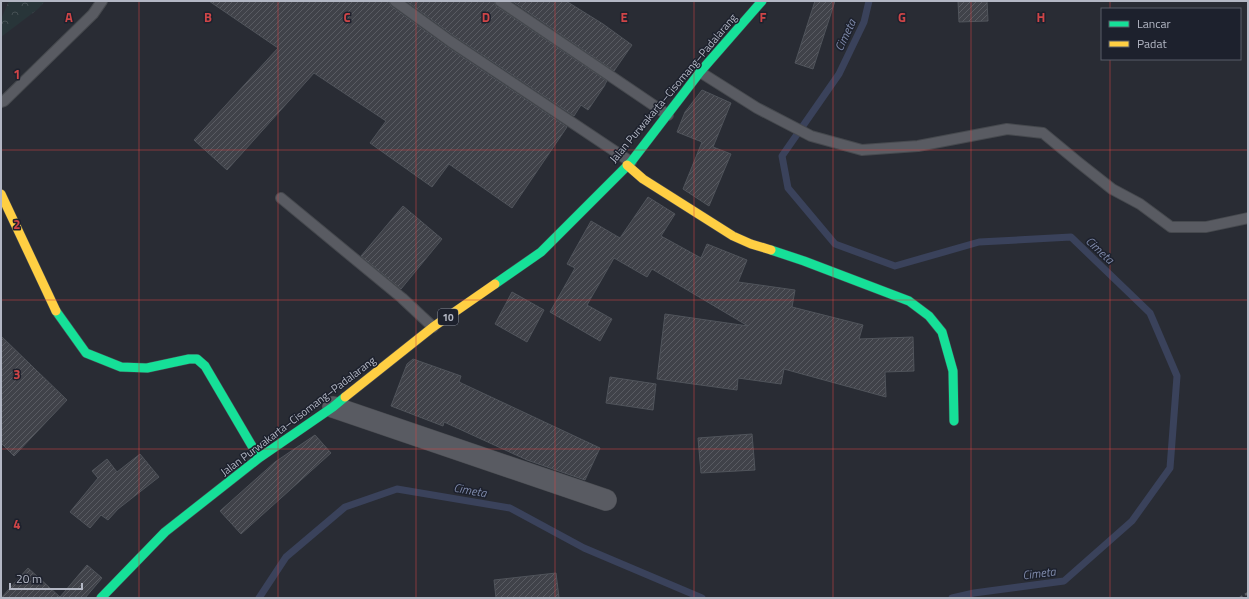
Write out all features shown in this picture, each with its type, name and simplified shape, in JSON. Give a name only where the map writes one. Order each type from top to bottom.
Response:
[{"type":"main road","name":"Jalan Purwakarta–Cisomang–Padalarang","points":[[102,598],[165,532],[258,458],[333,407],[433,327],[541,252],[629,164],[700,72],[762,1]]},
{"type":"main road","points":[[629,164],[643,179],[733,236],[751,244],[804,261],[908,301],[929,316],[942,332],[948,351],[952,371],[954,421]]},
{"type":"main road","points":[[1,194],[55,310],[86,353],[121,366],[147,368],[189,359],[197,359],[205,366],[210,374],[258,458]]},
{"type":"street","points":[[333,407],[606,500]]},
{"type":"lane","points":[[1,102],[4,101],[93,14],[102,1]]},
{"type":"lane","points":[[395,1],[450,41],[629,164]]},
{"type":"lane","points":[[500,1],[668,115]]},
{"type":"lane","points":[[700,72],[757,108],[811,136],[862,150],[918,146],[1007,129],[1043,133],[1112,189],[1140,204],[1171,227],[1206,227],[1248,218]]},
{"type":"lane","points":[[281,198],[402,298],[433,327]]},
{"type":"path","points":[[1240,598],[1248,593]]},
{"type":"green space","points":[[9,1],[45,1],[38,9],[1,37],[1,19]]},
{"type":"building","points":[[209,1],[389,1],[391,6],[446,46],[567,127],[512,208],[449,164],[432,187],[370,143],[386,121],[314,73],[227,170],[194,140],[278,48]]},
{"type":"building","points":[[406,1],[494,1],[496,6],[607,81],[588,110],[581,105],[574,116],[454,36]]},
{"type":"building","points":[[512,1],[566,1],[603,24],[632,45],[614,71]]},
{"type":"building","points":[[815,1],[835,1],[813,69],[795,63]]},
{"type":"building","points":[[958,1],[987,1],[988,21],[959,22]]},
{"type":"building","points":[[702,90],[731,103],[713,147],[731,154],[709,206],[683,189],[702,142],[677,132],[685,112]]},
{"type":"building","points":[[648,197],[675,214],[661,236],[701,258],[707,244],[747,260],[738,282],[795,290],[792,307],[863,325],[859,339],[913,337],[914,371],[885,372],[886,397],[784,369],[781,384],[738,378],[737,390],[657,379],[665,314],[748,326],[652,269],[647,277],[614,258],[587,305],[612,319],[600,341],[550,312],[575,268],[567,264],[591,221],[620,238]]},
{"type":"building","points":[[403,206],[442,239],[401,289],[361,256]]},
{"type":"building","points":[[512,292],[544,310],[527,342],[495,324]]},
{"type":"building","points":[[1,336],[67,400],[14,456],[1,443]]},
{"type":"building","points":[[413,359],[461,376],[459,382],[600,448],[585,480],[527,460],[444,422],[443,426],[391,406],[407,364]]},
{"type":"building","points":[[610,377],[656,384],[653,410],[606,403]]},
{"type":"building","points":[[752,434],[755,470],[701,473],[698,438]]},
{"type":"building","points":[[315,435],[331,453],[241,534],[220,511],[275,462]]},
{"type":"building","points":[[140,454],[159,477],[118,509],[108,520],[101,515],[90,528],[70,512],[98,478],[92,471],[107,459],[117,472]]},
{"type":"building","points":[[87,565],[102,578],[85,598],[1,598],[28,568],[60,597]]},
{"type":"building","points":[[556,573],[559,598],[496,598],[494,580]]},
{"type":"waterway","name":"Cimeta","points":[[869,1],[864,22],[839,74],[782,156],[788,188],[835,244],[895,266],[979,242],[1071,237],[1150,313],[1177,376],[1170,468],[1132,521],[1064,581],[974,593],[952,598]]},
{"type":"waterway","name":"Cimeta","points":[[259,598],[286,557],[345,507],[397,489],[510,508],[584,548],[702,598]]},
{"type":"traffic: fast","points":[[495,284],[541,252],[631,162],[700,72],[762,1]]},
{"type":"traffic: fast","points":[[771,250],[909,301],[929,316],[942,332],[953,371],[954,421]]},
{"type":"traffic: fast","points":[[56,311],[86,353],[121,367],[147,368],[189,359],[197,359],[205,366],[259,458]]},
{"type":"traffic: fast","points":[[101,598],[165,532],[259,458],[333,407],[345,397]]},
{"type":"traffic: slow","points":[[627,165],[643,179],[733,236],[751,244],[771,250]]},
{"type":"traffic: slow","points":[[1,194],[56,311]]},
{"type":"traffic: slow","points":[[345,397],[433,327],[495,284]]}]
